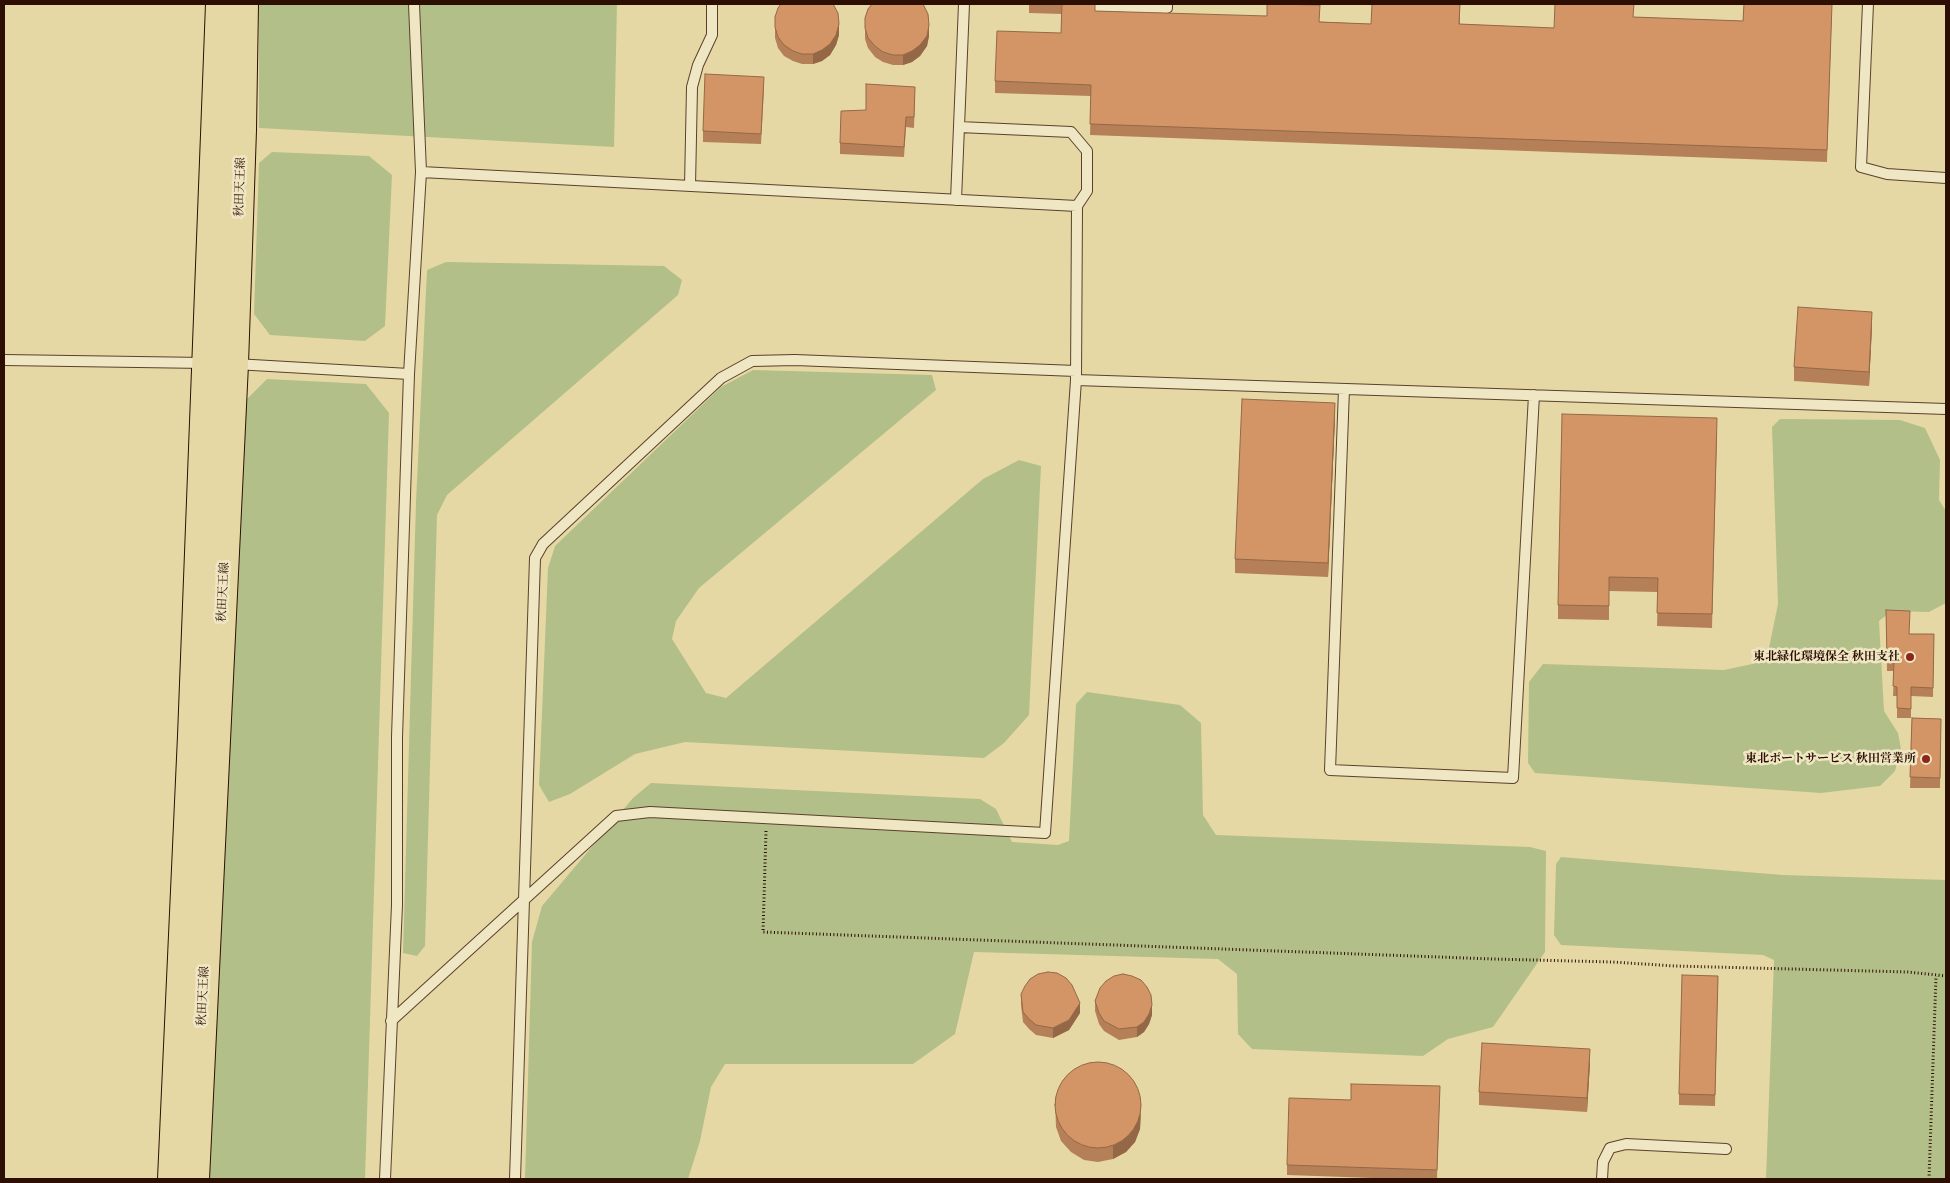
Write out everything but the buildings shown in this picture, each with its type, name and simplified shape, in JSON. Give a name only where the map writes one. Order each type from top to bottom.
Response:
[{"type":"main road","name":"秋田天王線","points":[[195,1179],[220,364],[220,4]]},
{"type":"main road","name":"秋田天王線","points":[[172,1179],[191,746],[220,364],[242,140],[244,4]]},
{"type":"lane","points":[[385,1179],[397,905],[397,737],[409,374],[421,172],[414,4]]},
{"type":"lane","points":[[690,186],[692,87],[698,65],[712,35],[712,4]]},
{"type":"lane","points":[[956,200],[964,4]]},
{"type":"lane","points":[[1089,4],[1089,6],[1167,8],[1167,4]]},
{"type":"lane","points":[[1868,4],[1861,167],[1887,174],[1946,178]]},
{"type":"lane","points":[[391,1021],[616,816],[650,812],[1045,833],[1076,376],[1077,206],[1087,191],[1087,151],[1071,132],[959,127]]},
{"type":"lane","points":[[421,172],[1077,206]]},
{"type":"lane","points":[[4,360],[220,364],[409,374]]},
{"type":"lane","points":[[515,1179],[535,558],[543,544],[721,378],[752,361],[795,360],[1344,389],[1946,409]]},
{"type":"lane","points":[[1344,389],[1330,770],[1513,778],[1534,395]]},
{"type":"lane","points":[[1602,1179],[1603,1162],[1610,1148],[1626,1144],[1726,1149]]},
{"type":"path","points":[[767,818],[763,932],[1511,960],[1612,962],[1675,966],[1908,972],[1946,976]]},
{"type":"path","points":[[1929,1179],[1936,976]]},
{"type":"green space","points":[[259,4],[617,4],[614,147],[259,128]]},
{"type":"green space","points":[[272,152],[369,156],[392,175],[385,326],[365,341],[270,335],[254,314],[259,163]]},
{"type":"green space","points":[[446,262],[664,266],[682,280],[678,295],[447,495],[437,515],[425,946],[417,956],[403,953],[416,502],[427,270]]},
{"type":"green space","points":[[753,370],[932,375],[936,390],[699,588],[676,621],[672,639],[706,693],[726,698],[983,479],[1019,460],[1041,466],[1029,715],[1004,743],[984,758],[685,742],[635,754],[570,794],[549,802],[539,785],[548,568],[555,546],[721,387]]},
{"type":"green space","points":[[267,379],[366,384],[389,413],[365,1179],[209,1179],[246,400]]},
{"type":"green space","points":[[1780,419],[1900,420],[1925,428],[1940,460],[1939,500],[1946,511],[1946,603],[1929,612],[1892,611],[1879,621],[1884,711],[1898,733],[1901,749],[1895,771],[1880,786],[1821,793],[1535,773],[1528,763],[1529,682],[1543,664],[1724,670],[1757,663],[1769,648],[1778,604],[1772,427]]},
{"type":"green space","points":[[1087,692],[1180,705],[1201,723],[1203,815],[1216,835],[1530,847],[1546,851],[1545,952],[1493,1027],[1448,1039],[1423,1056],[1252,1049],[1238,1034],[1237,974],[1218,959],[974,952],[955,1034],[913,1064],[725,1064],[711,1087],[700,1141],[688,1179],[525,1179],[532,942],[542,906],[633,798],[651,783],[980,799],[996,809],[1012,842],[1058,845],[1069,841],[1076,704]]},
{"type":"green space","points":[[1561,857],[1783,875],[1946,880],[1946,1179],[1766,1179],[1774,960],[1763,955],[1561,945],[1554,935],[1556,864]]},
{"type":"place","name":"東北緑化環境保全 秋田支社","points":[[1910,657]]},
{"type":"place","name":"東北ポートサービス 秋田営業所","points":[[1926,759]]}]
